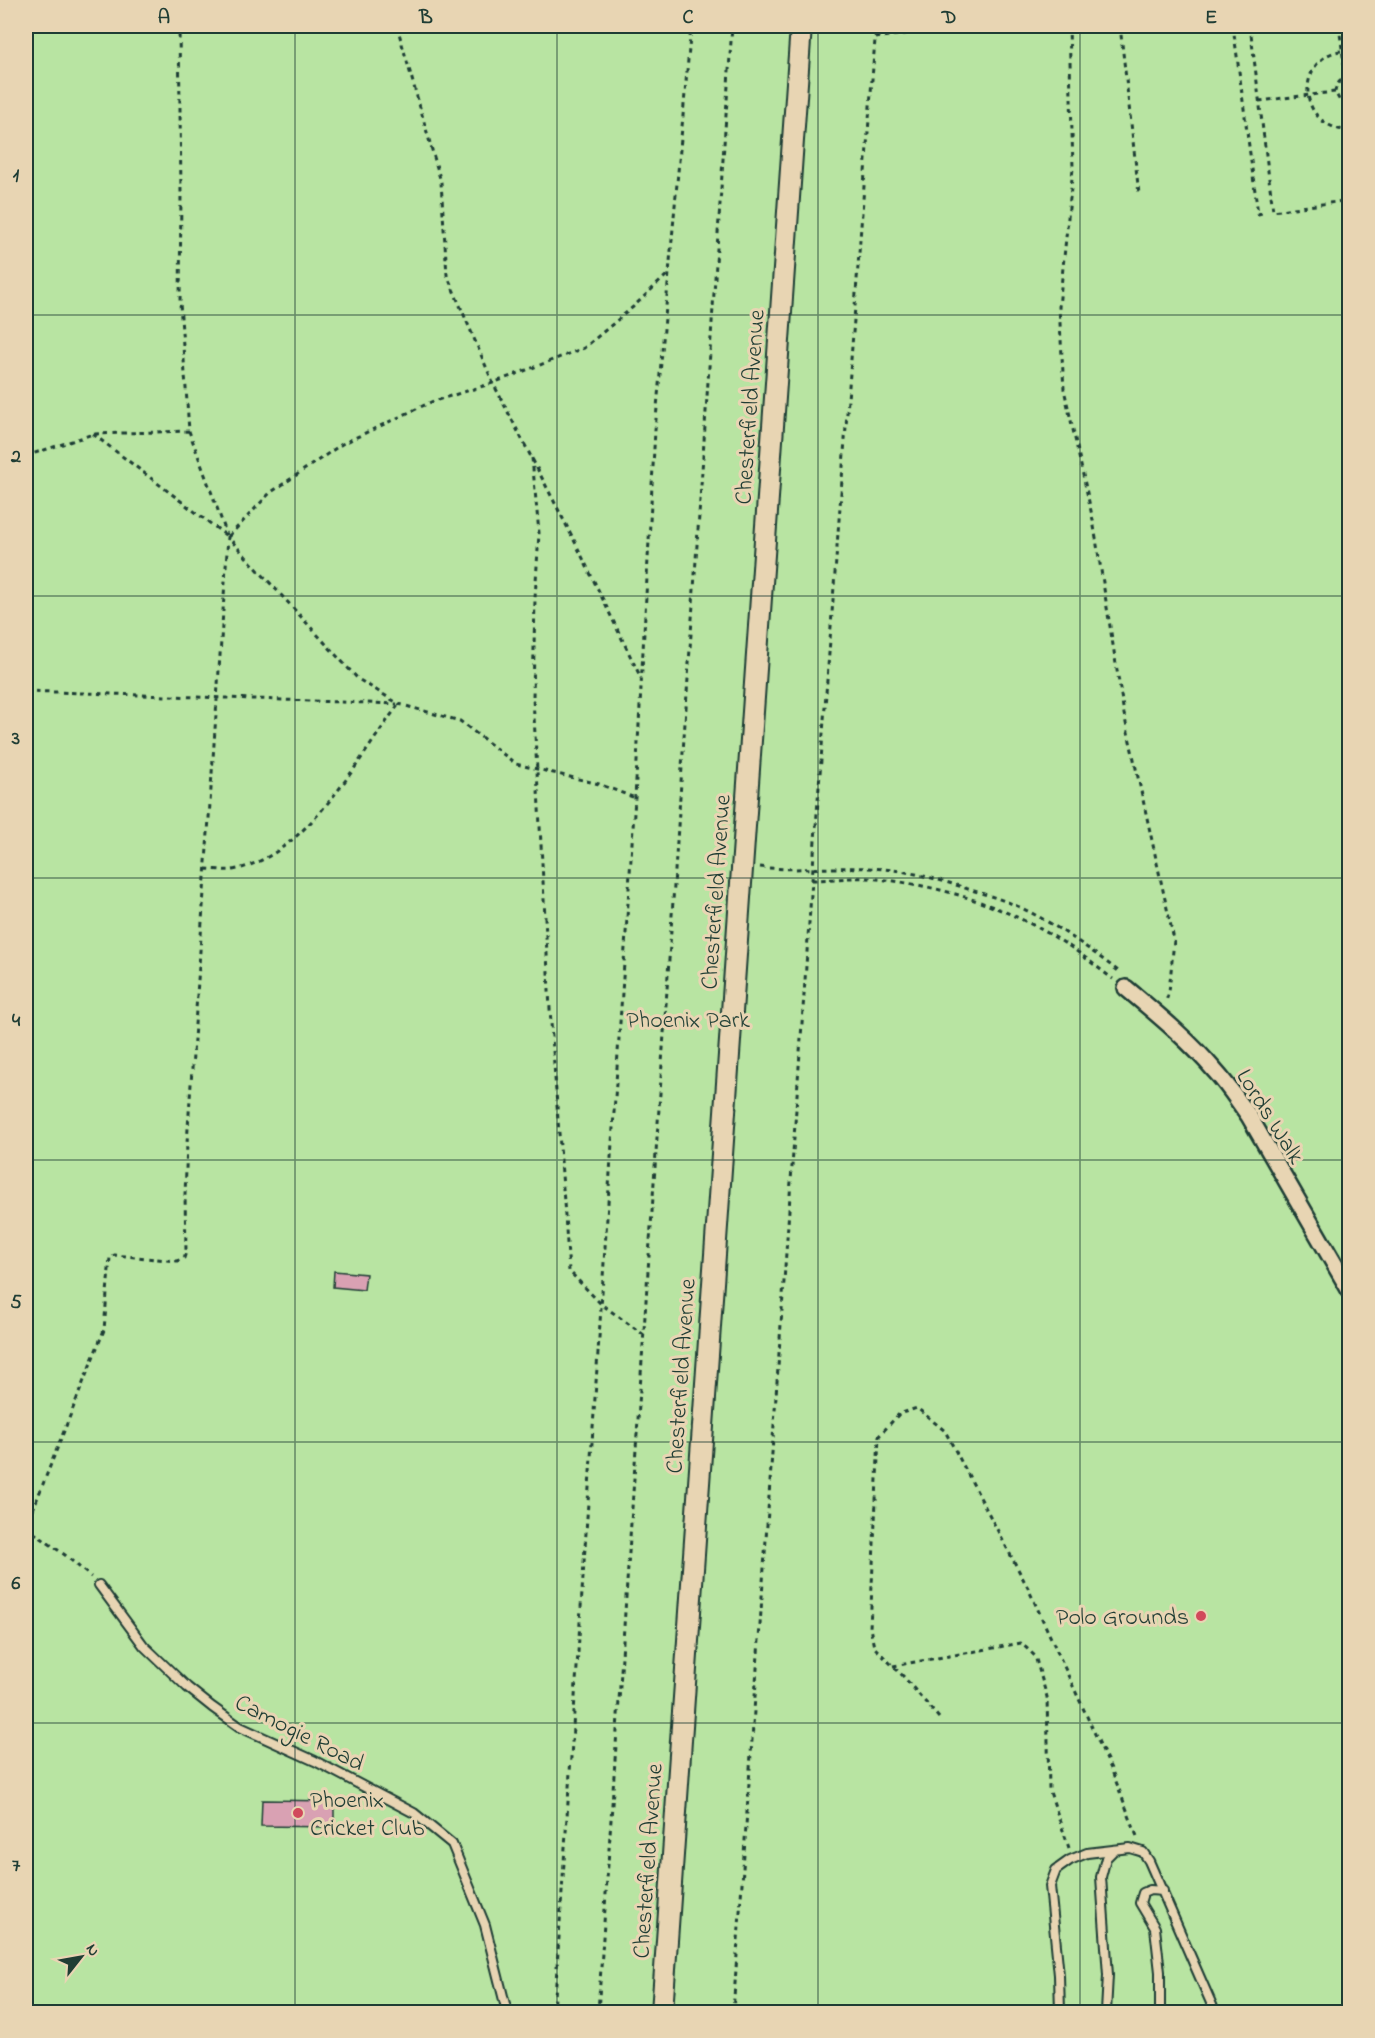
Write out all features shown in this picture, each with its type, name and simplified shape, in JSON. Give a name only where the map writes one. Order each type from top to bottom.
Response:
[{"type":"street","name":"Chesterfield Avenue","points":[[662,2013],[801,26]]},
{"type":"street","name":"Lords Walk","points":[[1125,982],[1216,1071],[1248,1116],[1350,1292]]},
{"type":"lane","name":"Camogie Road","points":[[99,1586],[144,1646],[187,1687],[212,1707],[240,1727],[315,1761],[414,1813],[452,1844],[485,1925],[507,2013]]},
{"type":"lane","points":[[1060,2013],[1059,1974],[1050,1886],[1056,1870],[1087,1853],[1130,1848],[1143,1852],[1149,1861],[1215,2013]]},
{"type":"lane","points":[[1106,2013],[1108,1975],[1101,1877],[1106,1858],[1114,1850]]},
{"type":"lane","points":[[1160,2013],[1160,1972],[1155,1928],[1140,1903],[1143,1893],[1150,1890],[1163,1892]]},
{"type":"path","points":[[99,1586],[79,1566],[26,1527],[104,1330],[110,1257],[115,1255],[177,1261],[184,1258],[186,1252],[184,1195],[186,1143],[228,537],[189,430],[180,303],[182,193],[179,26]]},
{"type":"path","points":[[397,26],[441,182],[447,275],[493,383],[575,542],[642,680]]},
{"type":"path","points":[[554,2013],[635,798],[655,430],[691,26]]},
{"type":"path","points":[[598,2013],[732,26]]},
{"type":"path","points":[[733,2013],[812,880],[876,26]]},
{"type":"path","points":[[875,38],[961,26]]},
{"type":"path","points":[[1070,26],[1073,168],[1059,307],[1064,389],[1093,520],[1124,714],[1174,939],[1169,992],[1160,1017]]},
{"type":"path","points":[[1120,26],[1139,194]]},
{"type":"path","points":[[1233,26],[1257,214],[1262,213]]},
{"type":"path","points":[[1250,26],[1271,212],[1350,200]]},
{"type":"path","points":[[1339,26],[1348,78],[1338,83],[1335,92],[1340,101],[1350,103]]},
{"type":"path","points":[[1350,51],[1343,50],[1328,55],[1316,65],[1308,79],[1307,95],[1312,110],[1322,122],[1336,130],[1350,131]]},
{"type":"path","points":[[1259,101],[1335,92]]},
{"type":"path","points":[[228,537],[270,493],[342,444],[431,402],[493,383],[584,348],[670,273]]},
{"type":"path","points":[[26,456],[93,434],[189,430]]},
{"type":"path","points":[[93,434],[228,537],[358,679],[399,704]]},
{"type":"path","points":[[532,458],[539,533],[533,698],[550,1009],[569,1272],[601,1304],[644,1335]]},
{"type":"path","points":[[26,691],[399,704],[460,721],[516,764],[598,784],[635,798]]},
{"type":"path","points":[[205,869],[232,870],[267,858],[293,840],[335,793],[399,704]]},
{"type":"path","points":[[743,865],[772,868],[888,869],[936,879],[999,898],[1058,928],[1125,982]]},
{"type":"path","points":[[812,880],[866,878],[934,887],[976,900],[1010,913],[1069,946],[1125,982]]},
{"type":"path","points":[[939,1718],[874,1647],[870,1628],[879,1436],[899,1414],[917,1408],[945,1431],[1028,1588],[1113,1771],[1143,1852]]},
{"type":"path","points":[[893,1666],[1021,1643],[1035,1656],[1047,1697],[1049,1789],[1073,1859]]},
{"type":"green space","name":"Phoenix Park","points":[[26,26],[1349,26],[1349,2012],[26,2012]]},
{"type":"building","points":[[334,1271],[366,1274],[364,1290],[333,1287]]},
{"type":"building","name":"Phoenix Cricket Club","points":[[262,1800],[334,1801],[334,1827],[261,1826]]},
{"type":"place","name":"Polo Grounds","points":[[1201,1616]]},
{"type":"place","name":"Phoenix Cricket Club","points":[[298,1813]]}]
